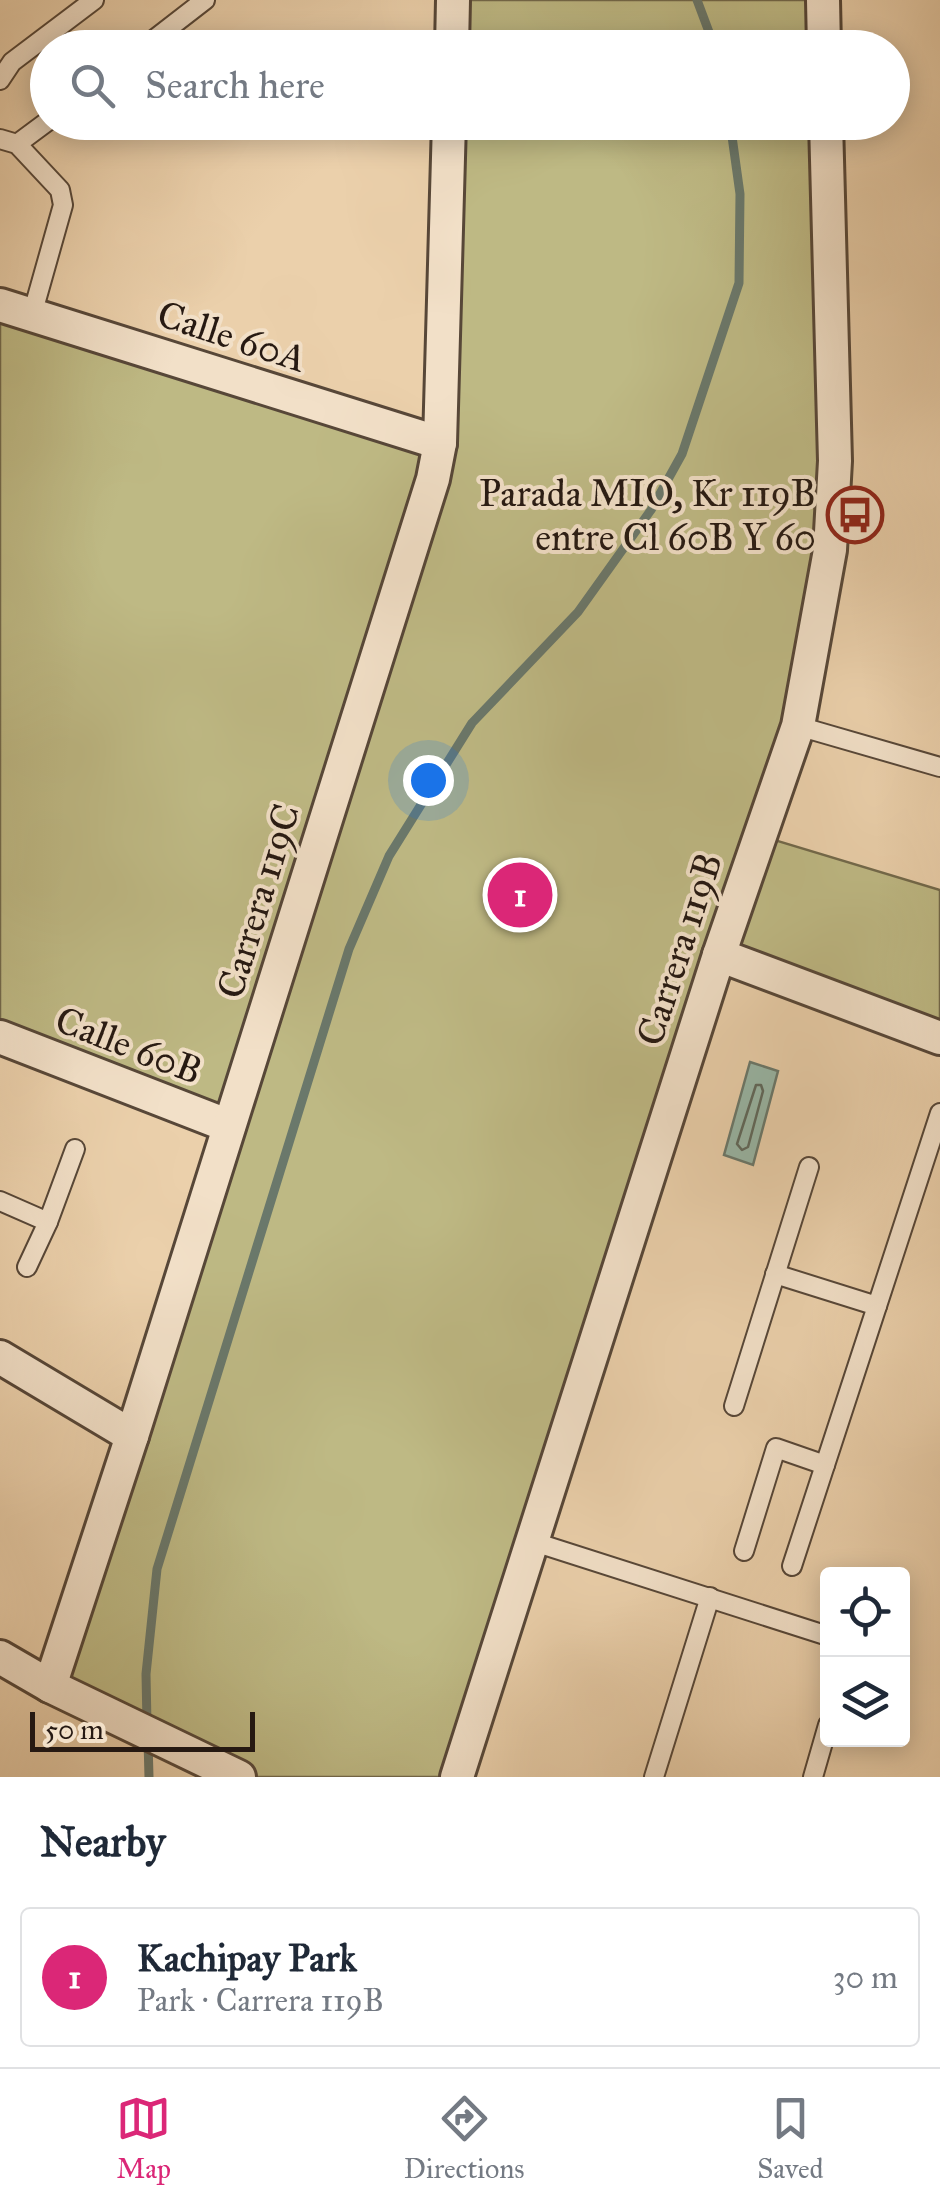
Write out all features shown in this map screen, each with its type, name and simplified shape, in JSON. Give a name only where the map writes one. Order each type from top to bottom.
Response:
[{"type":"street","points":[[452,30],[453,0]]},
{"type":"street","points":[[823,0],[824,30]]},
{"type":"street","name":"Carrera 119C","points":[[50,1686],[433,478],[440,444],[448,140]]},
{"type":"street","name":"Carrera 119B","points":[[457,1777],[719,955],[798,726],[830,550],[836,461],[827,140]]},
{"type":"street","name":"Calle 60A","points":[[0,304],[440,444]]},
{"type":"street","points":[[719,955],[940,1038]]},
{"type":"street","name":"Calle 60B","points":[[0,1038],[229,1126]]},
{"type":"street","points":[[0,1357],[132,1436]]},
{"type":"street","points":[[0,1657],[50,1686],[239,1777]]},
{"type":"lane","points":[[54,30],[94,0]]},
{"type":"lane","points":[[166,30],[205,0]]},
{"type":"lane","points":[[0,80],[12,62],[30,48]]},
{"type":"lane","points":[[9,141],[60,190],[63,205],[32,315]]},
{"type":"lane","points":[[798,726],[940,766]]},
{"type":"lane","points":[[792,1566],[940,1113]]},
{"type":"lane","points":[[27,1267],[74,1149]]},
{"type":"lane","points":[[734,1406],[809,1167]]},
{"type":"lane","points":[[0,1201],[48,1222]]},
{"type":"lane","points":[[775,1274],[877,1306]]},
{"type":"lane","points":[[744,1552],[776,1448],[825,1464]]},
{"type":"lane","points":[[531,1541],[820,1633]]},
{"type":"lane","points":[[654,1777],[710,1597]]},
{"type":"lane","points":[[812,1777],[821,1747]]},
{"type":"shaded area","points":[[453,0],[823,0],[824,30],[452,30]]},
{"type":"shaded area","points":[[448,140],[826,140],[830,550],[758,835],[940,890],[940,1038],[720,955],[457,1777],[239,1777],[50,1686],[433,479]]},
{"type":"shaded area","points":[[0,320],[421,445],[431,458],[228,1098],[214,1104],[0,1019]]},
{"type":"water","points":[[750,1062],[778,1071],[753,1165],[724,1155]]},
{"type":"waterway","points":[[697,0],[708,30]]},
{"type":"waterway","points":[[147,1724],[146,1674],[157,1569],[349,949],[389,856],[472,723],[578,612],[651,510],[682,454],[739,283],[740,194],[732,140]]},
{"type":"waterway","points":[[148,1740],[149,1777]]},
{"type":"place","name":"Parada MIO, Kr 119B entre Cl 60B Y 60","points":[[855,515]]},
{"type":"place","name":"Kachipay Park","points":[[520,895]]}]
